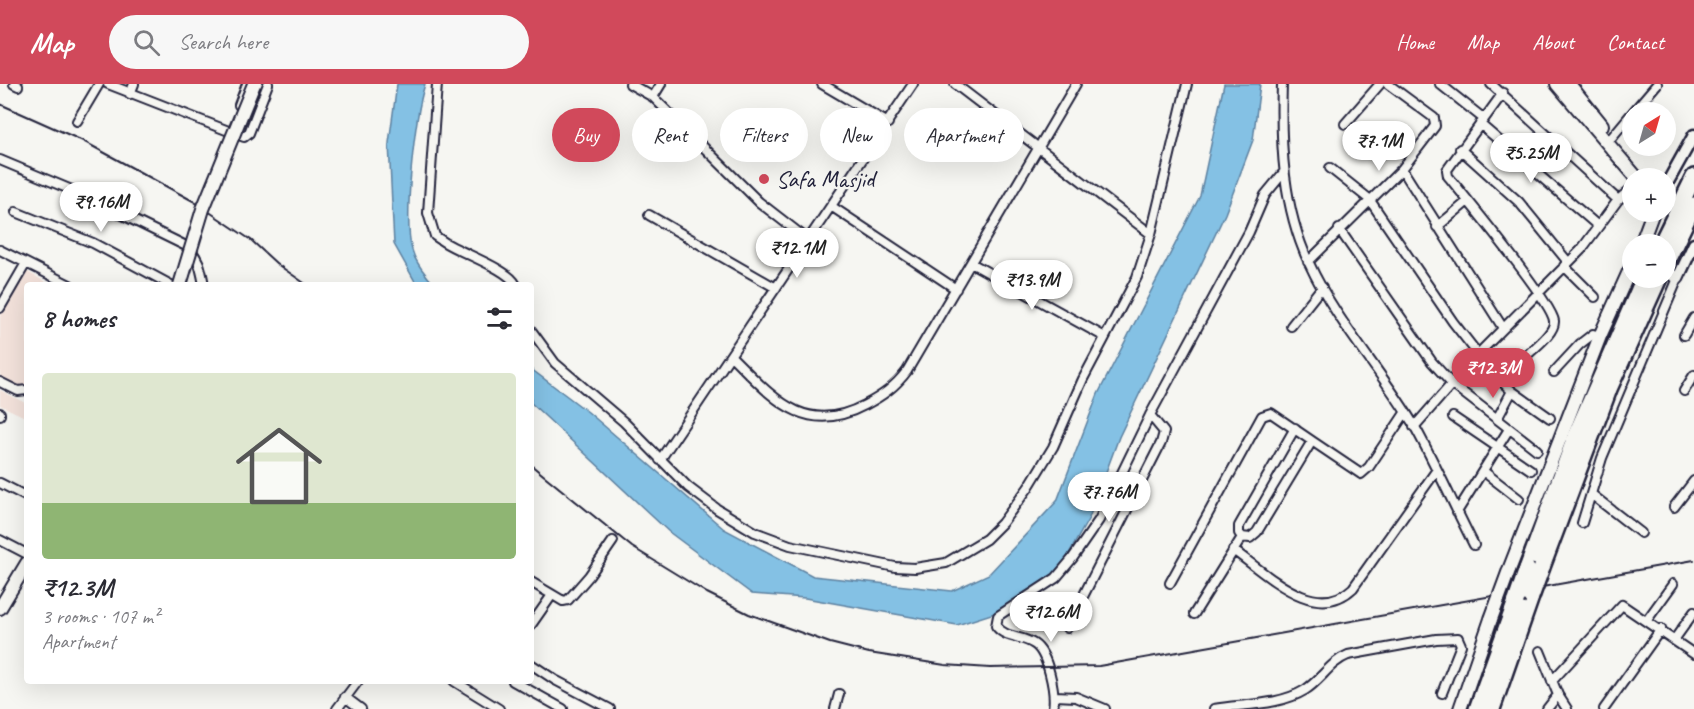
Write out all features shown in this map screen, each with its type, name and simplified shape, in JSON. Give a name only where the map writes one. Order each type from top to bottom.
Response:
[{"type":"highway","points":[[1666,234],[1694,177]]},
{"type":"highway","points":[[1676,242],[1694,205]]},
{"type":"highway","points":[[1535,568],[1581,422],[1640,288]]},
{"type":"highway","points":[[1477,709],[1605,399],[1655,288]]},
{"type":"highway","points":[[1492,709],[1523,599]]},
{"type":"main road","points":[[181,282],[204,209],[254,84]]},
{"type":"main road","points":[[189,282],[213,206],[261,84]]},
{"type":"main road","points":[[1557,84],[1628,168]]},
{"type":"main road","points":[[1569,84],[1638,168]]},
{"type":"main road","points":[[1460,709],[1509,570],[1600,336],[1622,287]]},
{"type":"main road","points":[[0,608],[24,568]]},
{"type":"street","points":[[77,121],[99,84]]},
{"type":"street","points":[[108,84],[229,133],[247,136],[268,84]]},
{"type":"street","points":[[130,94],[134,84]]},
{"type":"street","points":[[229,133],[247,84]]},
{"type":"street","points":[[427,84],[435,84],[429,224],[435,236],[503,272],[514,282]]},
{"type":"street","points":[[630,84],[653,98],[759,202],[808,240]]},
{"type":"street","points":[[653,98],[661,84]]},
{"type":"street","points":[[822,84],[863,108]]},
{"type":"street","points":[[892,117],[914,84]]},
{"type":"street","points":[[955,84],[1151,234]]},
{"type":"street","points":[[731,356],[784,406],[809,417],[841,416],[870,402],[900,381],[1076,84]]},
{"type":"street","points":[[534,336],[555,363],[624,422],[688,487],[717,509],[755,532],[790,545],[895,567],[915,568],[946,563],[986,539],[1028,488],[1053,447],[1105,337],[1137,277],[1151,234],[1187,84]]},
{"type":"street","points":[[1282,84],[1284,172],[1295,227],[1308,262],[1414,427],[1474,545]]},
{"type":"street","points":[[1346,124],[1380,84]]},
{"type":"street","points":[[1308,262],[1369,199],[1402,169],[1429,135],[1436,122],[1388,84]]},
{"type":"street","points":[[1440,84],[1598,226]]},
{"type":"street","points":[[1491,84],[1618,200]]},
{"type":"street","points":[[1641,102],[1656,84]]},
{"type":"street","points":[[1503,93],[1460,149],[1447,170],[1448,176],[1539,293],[1552,315],[1553,326],[1526,356]]},
{"type":"street","points":[[1612,137],[1622,125]]},
{"type":"street","points":[[1676,168],[1694,135]]},
{"type":"street","points":[[1460,149],[1519,202],[1566,264],[1595,297]]},
{"type":"street","points":[[0,160],[74,191],[186,246],[193,251],[199,261],[203,282]]},
{"type":"street","points":[[660,460],[861,162]]},
{"type":"street","points":[[1330,168],[1369,199],[1477,355],[1512,391],[1550,418]]},
{"type":"street","points":[[1402,169],[1503,328]]},
{"type":"street","points":[[1053,709],[1056,696],[1040,649],[1030,641],[999,630],[996,620],[1001,613],[1056,578],[1099,520],[1150,415],[1249,232],[1265,195],[1284,172]]},
{"type":"street","points":[[1414,427],[1477,355],[1566,264],[1622,197]]},
{"type":"street","points":[[1437,227],[1468,201]]},
{"type":"street","points":[[831,206],[956,289]]},
{"type":"street","points":[[16,212],[93,243],[167,282]]},
{"type":"street","points":[[649,215],[776,288]]},
{"type":"street","points":[[1339,229],[1432,362],[1452,384],[1537,450]]},
{"type":"street","points":[[1582,523],[1602,458],[1694,244]]},
{"type":"street","points":[[174,282],[186,246]]},
{"type":"street","points":[[0,250],[64,282]]},
{"type":"street","points":[[0,308],[26,263]]},
{"type":"street","points":[[971,263],[1105,337]]},
{"type":"street","points":[[1291,326],[1322,287]]},
{"type":"street","points":[[1684,335],[1694,318]]},
{"type":"street","points":[[1554,372],[1586,339],[1593,334],[1600,336]]},
{"type":"street","points":[[1684,391],[1694,375]]},
{"type":"street","points":[[0,382],[18,391],[24,390]]},
{"type":"street","points":[[1497,419],[1512,391]]},
{"type":"street","points":[[1170,583],[1262,417],[1271,413],[1361,474],[1369,467],[1406,414]]},
{"type":"street","points":[[1067,628],[1116,536],[1164,436],[1162,427],[1150,415]]},
{"type":"street","points":[[1452,417],[1531,470]]},
{"type":"street","points":[[1242,537],[1238,530],[1239,526],[1295,428]]},
{"type":"street","points":[[1457,512],[1509,429]]},
{"type":"street","points":[[1242,537],[1250,538],[1257,532],[1312,441]]},
{"type":"street","points":[[1233,550],[1287,588],[1317,601],[1331,601],[1344,596],[1353,588],[1436,471]]},
{"type":"street","points":[[1483,471],[1519,499]]},
{"type":"street","points":[[1674,507],[1694,481]]},
{"type":"street","points":[[0,483],[24,495]]},
{"type":"street","points":[[1591,494],[1641,533]]},
{"type":"street","points":[[1194,614],[1242,537]]},
{"type":"street","points":[[0,540],[24,552]]},
{"type":"street","points":[[534,584],[552,595],[568,600],[613,541]]},
{"type":"street","points":[[1647,620],[1673,584]]},
{"type":"street","points":[[534,621],[552,595]]},
{"type":"street","points":[[1552,681],[1619,606],[1624,606],[1647,620],[1694,654]]},
{"type":"street","points":[[1674,640],[1694,612]]},
{"type":"street","points":[[1604,709],[1661,629]]},
{"type":"street","points":[[1214,709],[1271,701],[1302,692],[1335,662],[1348,655],[1436,639],[1458,638],[1461,645],[1442,693]]},
{"type":"street","points":[[1540,651],[1558,695],[1567,709]]},
{"type":"street","points":[[534,666],[555,681],[610,709]]},
{"type":"street","points":[[337,709],[354,684]]},
{"type":"street","points":[[459,684],[499,709]]},
{"type":"street","points":[[518,684],[563,709]]},
{"type":"street","points":[[834,709],[839,694]]},
{"type":"street","points":[[1547,709],[1558,695]]},
{"type":"street","points":[[1056,696],[1076,697],[1105,709]]},
{"type":"street","points":[[345,698],[361,709]]},
{"type":"shaded area","points":[[26,271],[46,282],[24,282],[24,386],[21,387],[0,379],[0,317]]},
{"type":"shaded area","points":[[0,390],[24,402],[24,417],[0,405]]},
{"type":"water","points":[[397,84],[425,84],[417,119],[411,167],[409,215],[412,250],[425,274],[432,282],[415,282],[394,244],[389,143]]},
{"type":"water","points":[[1224,84],[1260,84],[1253,140],[1225,214],[1119,437],[1089,518],[1063,564],[1026,603],[957,625],[805,598],[752,594],[669,532],[534,406],[534,371],[588,412],[724,529],[813,576],[952,591],[989,574],[1057,501],[1098,394],[1200,196]]},
{"type":"railway","points":[[0,104],[83,141],[193,201],[251,240],[277,264],[303,282]]},
{"type":"railway","points":[[534,467],[632,547],[707,593],[749,614],[830,643],[869,653],[945,665],[990,668],[1099,666],[1694,560]]},
{"type":"place","name":"Safa Masjid","points":[[764,179]]}]
